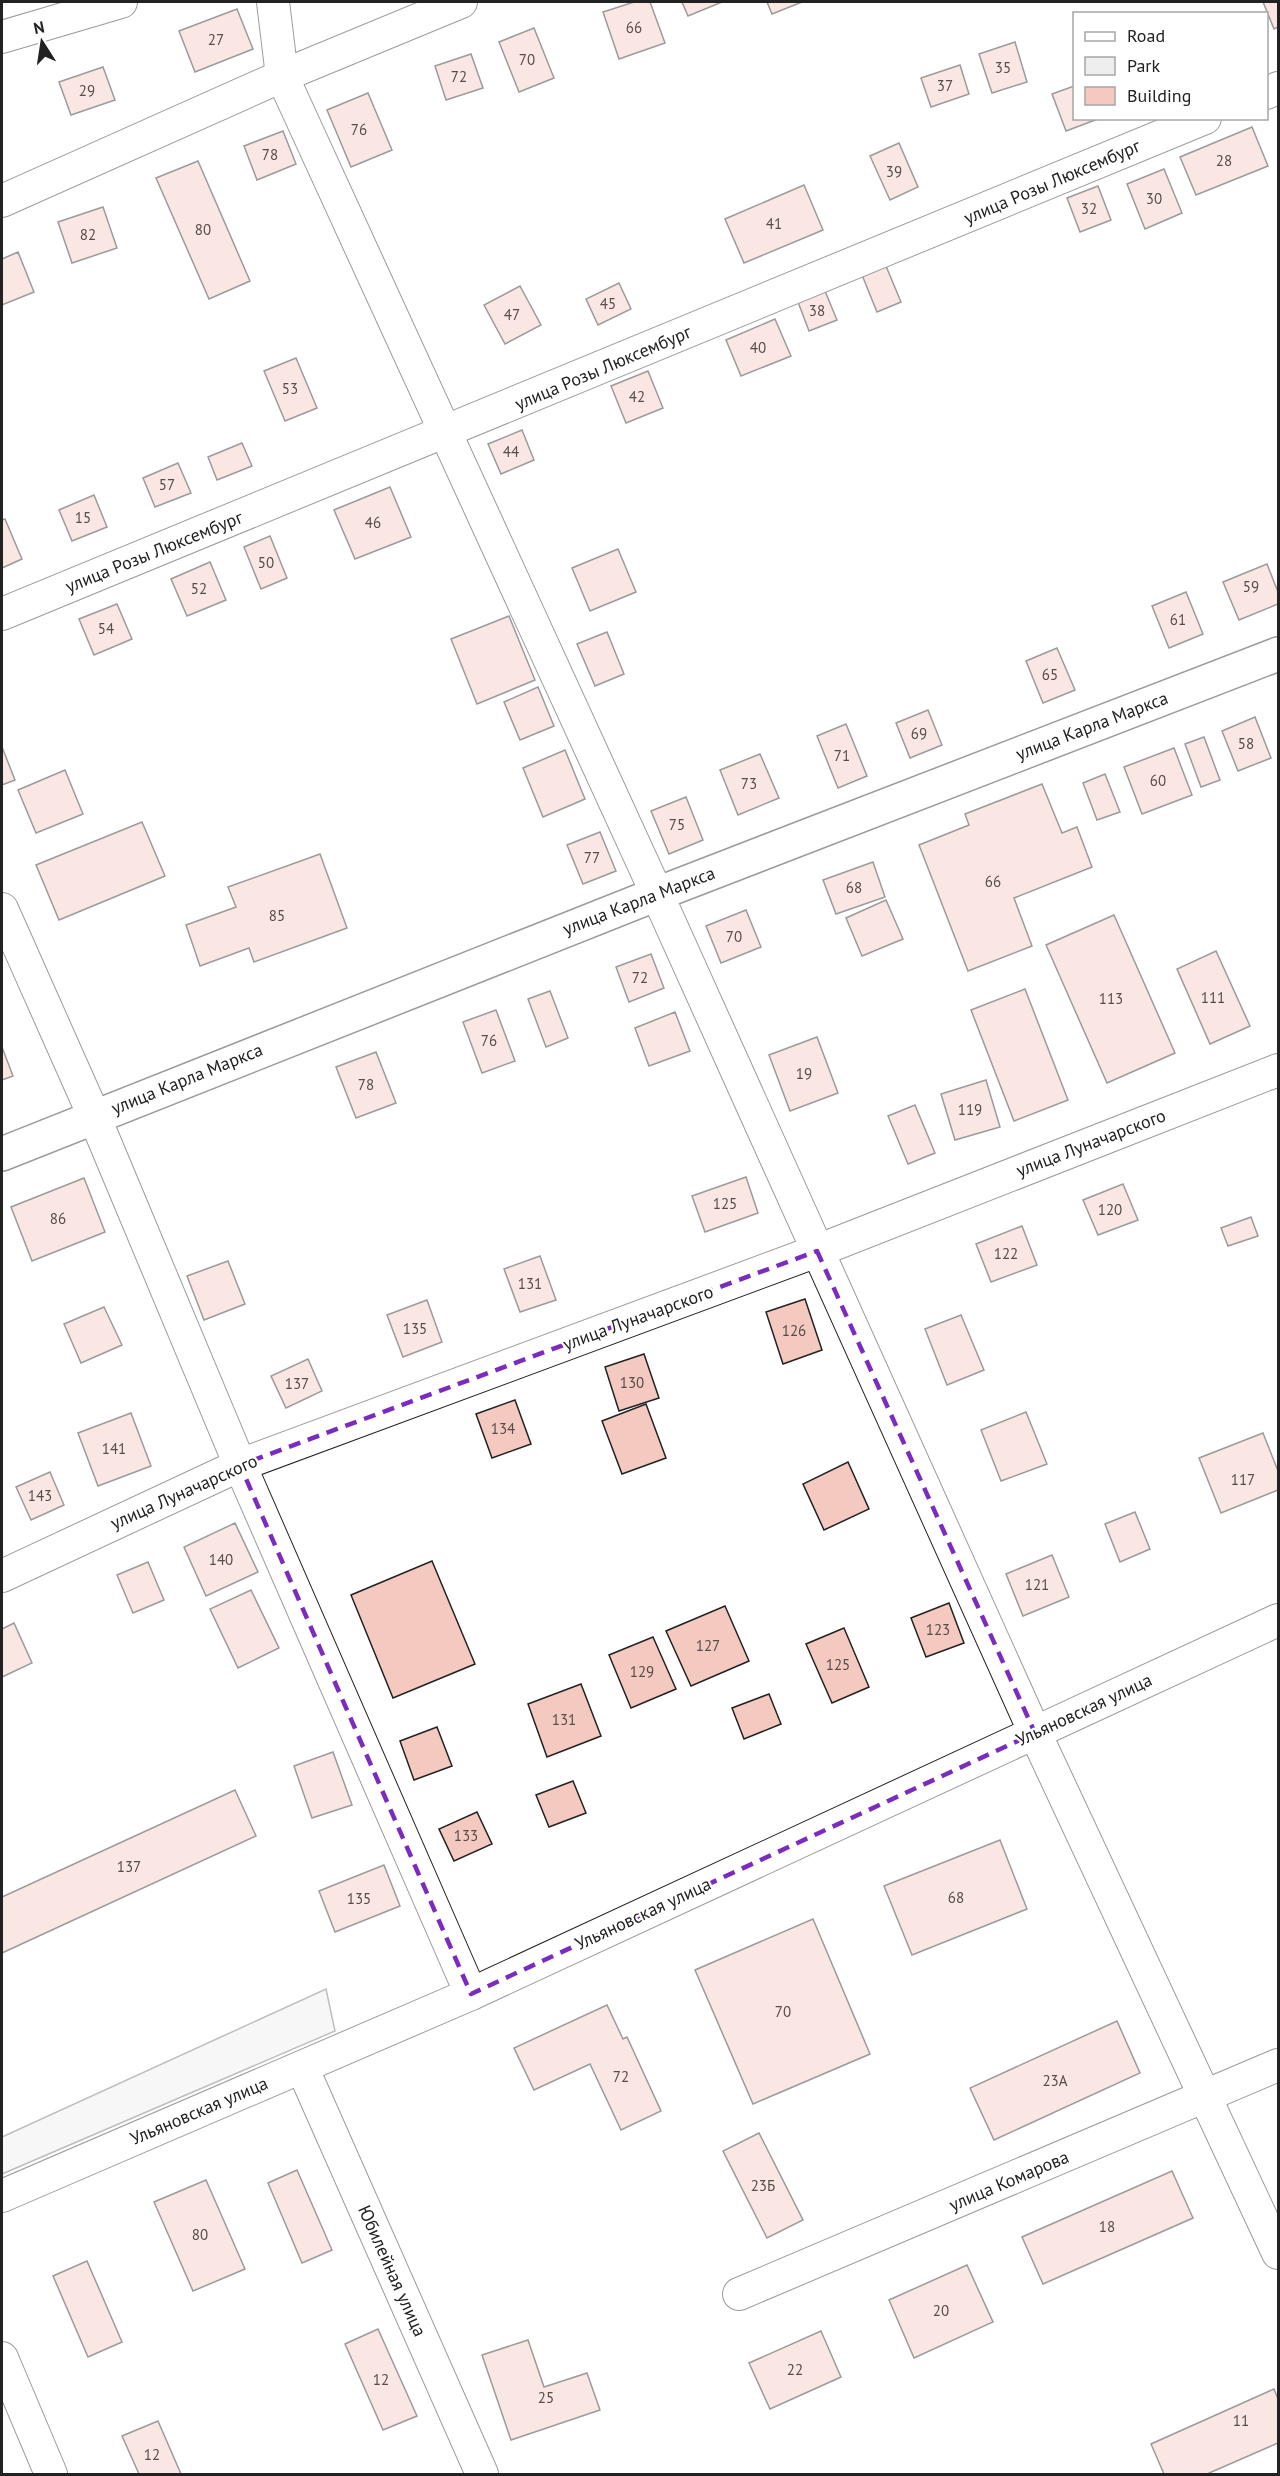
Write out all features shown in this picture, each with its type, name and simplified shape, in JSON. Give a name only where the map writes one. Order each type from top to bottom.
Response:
[{"type":"main road","name":"улица Карла Маркса","points":[[2,1154],[657,894],[1278,654]]},
{"type":"street","points":[[2,38],[121,2]]},
{"type":"street","points":[[273,2],[282,76],[657,894],[1035,1733],[1278,2253]]},
{"type":"street","points":[[2,201],[282,76],[461,2]]},
{"type":"street","name":"улица Розы Люксембург","points":[[2,614],[1199,120]]},
{"type":"street","points":[[2,909],[94,1116],[240,1465],[471,1994]]},
{"type":"street","name":"улица Луначарского","points":[[2,1576],[240,1465],[817,1251],[1278,1070]]},
{"type":"street","name":"Ульяновская улица","points":[[2,2196],[471,1994],[1278,1620]]},
{"type":"street","name":"улица Комарова","points":[[739,2294],[1206,2098],[1278,2065]]},
{"type":"street","name":"Юбилейная улица","points":[[302,2067],[483,2475]]},
{"type":"street","points":[[2,2358],[51,2475]]},
{"type":"highlighted area","points":[[817,1251],[1035,1733],[471,1994],[240,1465]]},
{"type":"green space","points":[[326,1989],[335,2031],[2,2174],[2,2137]]},
{"type":"building","points":[[634,2],[650,2],[665,43],[619,59],[603,12]]},
{"type":"building","points":[[682,2],[722,2],[688,16]]},
{"type":"building","points":[[767,2],[802,2],[772,14]]},
{"type":"building","points":[[1263,2],[1278,2],[1278,27],[1274,29]]},
{"type":"building","points":[[237,9],[253,49],[195,72],[179,31]]},
{"type":"building","points":[[534,28],[554,78],[519,92],[499,42]]},
{"type":"building","points":[[1015,42],[1027,82],[992,93],[979,54]]},
{"type":"building","points":[[471,54],[483,88],[446,100],[435,66]]},
{"type":"building","points":[[960,65],[969,94],[931,107],[921,78]]},
{"type":"building","points":[[103,67],[115,100],[71,115],[59,82]]},
{"type":"building","points":[[1073,86],[1073,120],[1095,120],[1066,131],[1052,94]]},
{"type":"building","points":[[368,93],[392,150],[351,167],[327,110]]},
{"type":"building","points":[[1252,127],[1268,166],[1196,195],[1180,157]]},
{"type":"building","points":[[283,131],[296,164],[257,180],[244,146]]},
{"type":"building","points":[[899,143],[918,187],[890,200],[870,156]]},
{"type":"building","points":[[198,161],[250,281],[209,299],[156,178]]},
{"type":"building","points":[[1164,169],[1182,213],[1145,229],[1127,184]]},
{"type":"building","points":[[804,185],[823,230],[744,263],[725,219]]},
{"type":"building","points":[[1098,186],[1111,220],[1080,232],[1067,198]]},
{"type":"building","points":[[103,207],[117,248],[72,263],[58,222]]},
{"type":"building","points":[[18,252],[34,292],[2,305],[2,259]]},
{"type":"building","points":[[886,266],[901,302],[877,312],[862,275]]},
{"type":"building","points":[[619,283],[631,309],[598,325],[586,299]]},
{"type":"building","points":[[520,286],[541,325],[505,344],[484,305]]},
{"type":"building","points":[[825,291],[837,320],[809,331],[798,302]]},
{"type":"building","points":[[775,319],[791,356],[741,376],[726,340]]},
{"type":"building","points":[[296,358],[317,408],[285,421],[264,371]]},
{"type":"building","points":[[648,371],[663,408],[626,423],[611,386]]},
{"type":"building","points":[[522,430],[534,460],[501,474],[488,444]]},
{"type":"building","points":[[242,443],[252,466],[217,480],[208,457]]},
{"type":"building","points":[[178,463],[191,493],[155,507],[143,478]]},
{"type":"building","points":[[390,487],[411,537],[355,559],[334,510]]},
{"type":"building","points":[[94,495],[107,527],[72,541],[59,510]]},
{"type":"building","points":[[5,519],[22,559],[2,568],[2,520]]},
{"type":"building","points":[[270,536],[287,578],[261,589],[244,547]]},
{"type":"building","points":[[618,549],[636,592],[590,611],[572,568]]},
{"type":"building","points":[[210,562],[226,600],[187,616],[171,579]]},
{"type":"building","points":[[1267,564],[1278,592],[1278,604],[1239,620],[1223,582]]},
{"type":"building","points":[[1186,592],[1203,634],[1169,648],[1152,606]]},
{"type":"building","points":[[117,604],[132,639],[94,655],[79,619]]},
{"type":"building","points":[[509,616],[535,680],[477,704],[451,639]]},
{"type":"building","points":[[607,632],[624,674],[595,686],[577,644]]},
{"type":"building","points":[[1057,648],[1075,690],[1043,703],[1026,661]]},
{"type":"building","points":[[538,687],[554,726],[520,740],[504,702]]},
{"type":"building","points":[[928,710],[942,745],[910,758],[896,723]]},
{"type":"building","points":[[1255,717],[1271,758],[1238,771],[1222,731]]},
{"type":"building","points":[[846,724],[867,776],[838,788],[817,736]]},
{"type":"building","points":[[1204,737],[1220,780],[1201,787],[1185,744]]},
{"type":"building","points":[[2,747],[15,780],[2,785]]},
{"type":"building","points":[[1174,748],[1192,795],[1142,814],[1124,767]]},
{"type":"building","points":[[565,750],[585,799],[543,817],[523,768]]},
{"type":"building","points":[[760,754],[779,798],[738,815],[720,770]]},
{"type":"building","points":[[65,770],[83,814],[36,833],[18,790]]},
{"type":"building","points":[[1105,774],[1120,812],[1097,820],[1083,783]]},
{"type":"building","points":[[1042,784],[1062,833],[1077,827],[1092,867],[1014,898],[1032,946],[968,971],[919,845],[969,825],[965,814]]},
{"type":"building","points":[[686,797],[703,840],[669,854],[651,811]]},
{"type":"building","points":[[142,822],[165,876],[59,920],[36,865]]},
{"type":"building","points":[[600,832],[616,871],[583,884],[567,845]]},
{"type":"building","points":[[320,854],[347,928],[254,962],[249,948],[200,966],[186,925],[236,907],[228,887]]},
{"type":"building","points":[[873,862],[885,897],[836,914],[823,880]]},
{"type":"building","points":[[886,900],[903,939],[862,956],[846,918]]},
{"type":"building","points":[[746,910],[761,947],[721,963],[706,926]]},
{"type":"building","points":[[1114,915],[1175,1053],[1107,1083],[1046,945]]},
{"type":"building","points":[[1216,951],[1250,1026],[1210,1044],[1177,969]]},
{"type":"building","points":[[651,954],[664,988],[629,1002],[616,967]]},
{"type":"building","points":[[1025,989],[1068,1100],[1014,1121],[971,1010]]},
{"type":"building","points":[[550,991],[568,1038],[546,1047],[528,999]]},
{"type":"building","points":[[496,1010],[515,1061],[482,1073],[463,1022]]},
{"type":"building","points":[[675,1012],[690,1051],[649,1066],[635,1028]]},
{"type":"building","points":[[817,1037],[838,1093],[790,1111],[769,1055]]},
{"type":"building","points":[[2,1047],[13,1076],[2,1080]]},
{"type":"building","points":[[376,1052],[396,1103],[356,1118],[336,1067]]},
{"type":"building","points":[[986,1080],[1000,1127],[955,1140],[941,1094]]},
{"type":"building","points":[[915,1105],[935,1153],[908,1164],[888,1116]]},
{"type":"building","points":[[746,1177],[758,1213],[705,1232],[692,1196]]},
{"type":"building","points":[[84,1178],[105,1232],[32,1261],[11,1207]]},
{"type":"building","points":[[1123,1184],[1138,1220],[1098,1235],[1083,1200]]},
{"type":"building","points":[[1251,1217],[1258,1236],[1228,1246],[1221,1228]]},
{"type":"building","points":[[1022,1226],[1037,1265],[991,1282],[976,1244]]},
{"type":"building","points":[[540,1256],[556,1300],[520,1312],[504,1269]]},
{"type":"building","points":[[228,1261],[245,1304],[204,1320],[187,1276]]},
{"type":"building","points":[[805,1299],[822,1350],[783,1364],[766,1312]]},
{"type":"building","points":[[427,1300],[442,1342],[403,1357],[387,1315]]},
{"type":"building","points":[[104,1307],[122,1345],[81,1363],[64,1324]]},
{"type":"building","points":[[961,1315],[984,1370],[947,1385],[925,1329]]},
{"type":"building","points":[[644,1354],[659,1398],[619,1411],[605,1367]]},
{"type":"building","points":[[308,1359],[322,1391],[286,1408],[271,1376]]},
{"type":"building","points":[[515,1400],[531,1444],[492,1458],[476,1414]]},
{"type":"building","points":[[646,1404],[666,1458],[622,1474],[602,1421]]},
{"type":"building","points":[[1026,1412],[1047,1464],[1001,1481],[981,1430]]},
{"type":"building","points":[[131,1413],[151,1466],[98,1486],[78,1433]]},
{"type":"building","points":[[1263,1433],[1278,1471],[1278,1490],[1221,1513],[1199,1458]]},
{"type":"building","points":[[848,1462],[869,1509],[824,1530],[803,1484]]},
{"type":"building","points":[[50,1472],[64,1505],[31,1520],[16,1487]]},
{"type":"building","points":[[1135,1512],[1150,1549],[1120,1562],[1105,1524]]},
{"type":"building","points":[[235,1523],[258,1572],[206,1596],[184,1547]]},
{"type":"building","points":[[1052,1555],[1069,1597],[1023,1616],[1006,1574]]},
{"type":"building","points":[[432,1561],[475,1664],[393,1698],[351,1595]]},
{"type":"building","points":[[148,1562],[164,1600],[133,1613],[117,1575]]},
{"type":"building","points":[[251,1590],[279,1648],[238,1668],[210,1609]]},
{"type":"building","points":[[949,1603],[964,1643],[926,1657],[911,1618]]},
{"type":"building","points":[[725,1606],[749,1661],[691,1686],[666,1631]]},
{"type":"building","points":[[14,1623],[32,1663],[2,1677],[2,1629]]},
{"type":"building","points":[[844,1628],[869,1687],[832,1703],[806,1644]]},
{"type":"building","points":[[653,1637],[676,1689],[631,1708],[609,1655]]},
{"type":"building","points":[[581,1684],[601,1736],[547,1757],[528,1704]]},
{"type":"building","points":[[769,1694],[781,1724],[744,1739],[732,1708]]},
{"type":"building","points":[[437,1727],[452,1766],[414,1780],[400,1741]]},
{"type":"building","points":[[333,1752],[352,1805],[312,1818],[294,1766]]},
{"type":"building","points":[[573,1781],[586,1813],[549,1827],[536,1795]]},
{"type":"building","points":[[235,1790],[256,1836],[2,1953],[2,1897]]},
{"type":"building","points":[[477,1812],[492,1844],[454,1861],[439,1829]]},
{"type":"building","points":[[1000,1840],[1027,1909],[912,1955],[884,1886]]},
{"type":"building","points":[[384,1865],[400,1906],[335,1932],[319,1891]]},
{"type":"building","points":[[813,1919],[870,2054],[753,2104],[695,1970]]},
{"type":"building","points":[[607,2005],[623,2039],[627,2037],[661,2111],[621,2130],[590,2064],[534,2090],[514,2048]]},
{"type":"building","points":[[1117,2021],[1140,2073],[994,2140],[970,2088]]},
{"type":"building","points":[[759,2133],[803,2220],[767,2238],[723,2151]]},
{"type":"building","points":[[297,2170],[332,2250],[302,2263],[268,2183]]},
{"type":"building","points":[[1172,2171],[1193,2218],[1043,2284],[1022,2237]]},
{"type":"building","points":[[206,2180],[245,2269],[193,2291],[154,2202]]},
{"type":"building","points":[[87,2261],[122,2342],[88,2357],[53,2276]]},
{"type":"building","points":[[967,2265],[993,2322],[914,2358],[889,2300]]},
{"type":"building","points":[[378,2329],[417,2416],[383,2430],[345,2344]]},
{"type":"building","points":[[821,2331],[841,2377],[770,2409],[749,2363]]},
{"type":"building","points":[[528,2340],[544,2387],[587,2373],[600,2410],[511,2440],[482,2355]]},
{"type":"building","points":[[1274,2389],[1278,2399],[1278,2443],[1207,2474],[1164,2474],[1151,2444]]},
{"type":"building","points":[[158,2421],[181,2474],[139,2474],[122,2436]]}]
